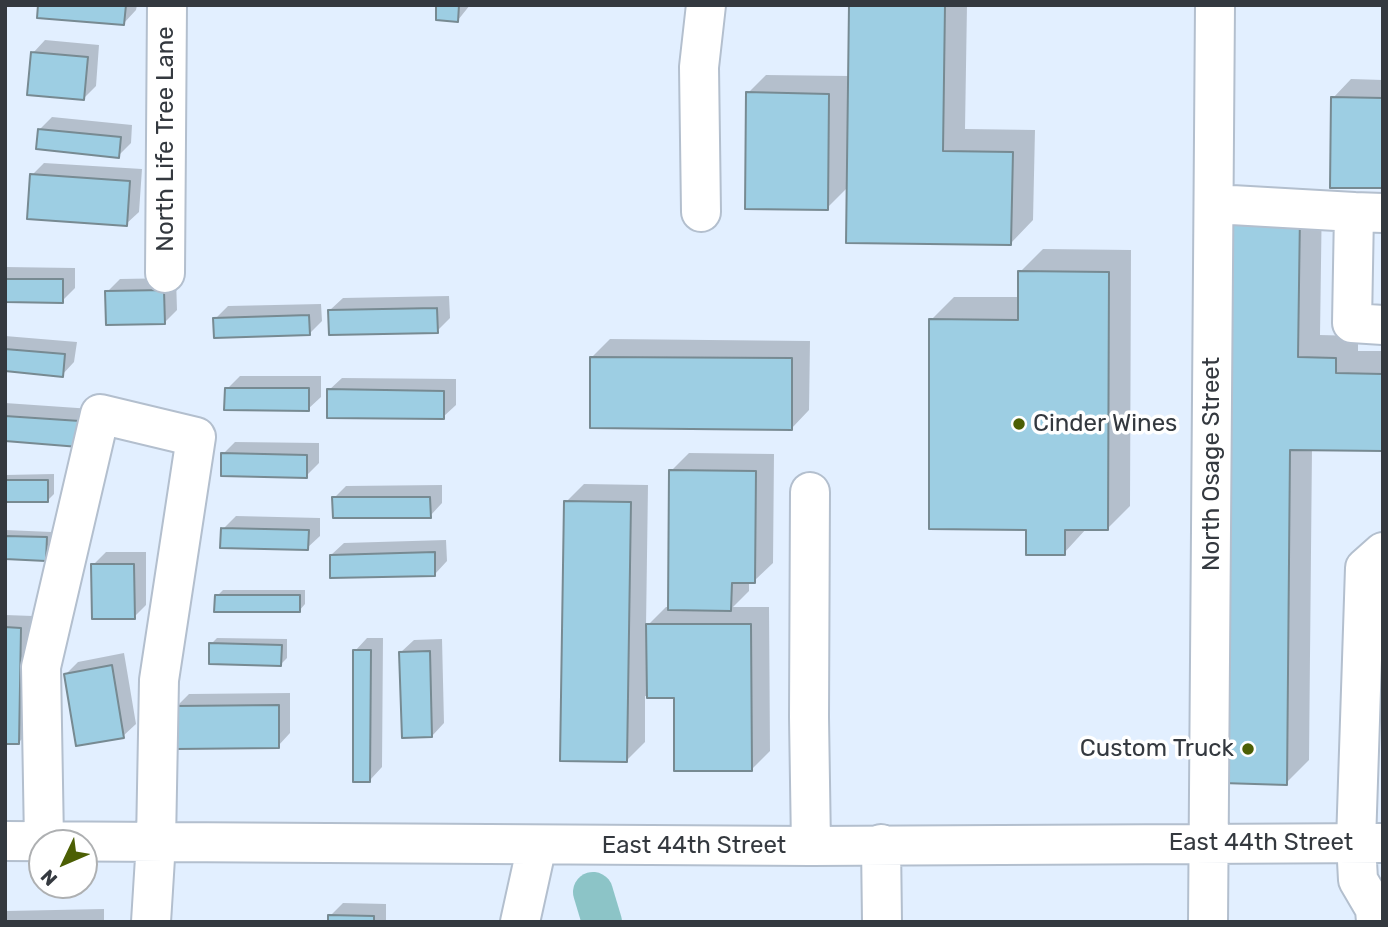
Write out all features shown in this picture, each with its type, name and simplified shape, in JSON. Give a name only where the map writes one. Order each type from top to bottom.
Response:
[{"type":"street","name":"North Life Tree Lane","points":[[165,273],[167,5]]},
{"type":"street","points":[[701,212],[699,67],[706,5]]},
{"type":"street","name":"North Osage Street","points":[[1208,922],[1215,5]]},
{"type":"street","points":[[1214,204],[1368,213],[1352,323],[1383,325]]},
{"type":"street","points":[[44,829],[41,667],[100,414],[196,437],[159,680],[152,922]]},
{"type":"street","points":[[810,492],[811,846]]},
{"type":"street","points":[[1378,913],[1358,880],[1369,843],[1365,568],[1383,552]]},
{"type":"street","name":"East 44th Street","points":[[5,841],[28,841]]},
{"type":"street","name":"East 44th Street","points":[[98,841],[811,846],[1369,843]]},
{"type":"street","points":[[881,844],[882,922]]},
{"type":"street","points":[[520,922],[537,845]]},
{"type":"building","points":[[38,5],[126,5],[124,25],[37,18]]},
{"type":"building","points":[[436,5],[459,5],[458,22],[436,20]]},
{"type":"building","points":[[849,5],[945,5],[943,151],[1013,152],[1011,245],[846,243]]},
{"type":"building","points":[[31,52],[88,57],[84,100],[27,95]]},
{"type":"building","points":[[746,92],[829,94],[828,210],[745,209]]},
{"type":"building","points":[[1331,97],[1383,98],[1383,188],[1330,188]]},
{"type":"building","points":[[38,129],[121,137],[119,158],[36,149]]},
{"type":"building","points":[[30,174],[130,181],[127,226],[27,219]]},
{"type":"building","points":[[1229,212],[1300,214],[1298,357],[1336,358],[1336,373],[1383,374],[1383,451],[1290,450],[1287,785],[1222,783]]},
{"type":"building","name":"Cinder Wines","points":[[1018,271],[1109,272],[1108,530],[1065,530],[1065,555],[1026,555],[1026,530],[929,529],[929,319],[1018,320]]},
{"type":"building","points":[[5,279],[63,279],[63,303],[5,302]]},
{"type":"building","points":[[164,290],[165,324],[106,325],[105,291]]},
{"type":"building","points":[[437,308],[438,333],[329,335],[328,310]]},
{"type":"building","points":[[309,315],[310,335],[214,338],[213,318]]},
{"type":"building","points":[[5,349],[65,354],[63,377],[5,371]]},
{"type":"building","points":[[590,357],[792,358],[792,430],[590,428]]},
{"type":"building","points":[[225,388],[309,388],[309,411],[224,410]]},
{"type":"building","points":[[327,389],[444,391],[444,419],[327,418]]},
{"type":"building","points":[[5,416],[80,421],[79,447],[5,441]]},
{"type":"building","points":[[221,453],[307,455],[307,478],[221,476]]},
{"type":"building","points":[[669,470],[756,471],[755,583],[732,583],[731,611],[668,610]]},
{"type":"building","points":[[5,480],[48,480],[48,502],[5,502]]},
{"type":"building","points":[[332,497],[430,497],[431,518],[333,518]]},
{"type":"building","points":[[564,501],[631,502],[627,762],[560,761]]},
{"type":"building","points":[[221,528],[309,530],[308,550],[220,548]]},
{"type":"building","points":[[5,536],[47,537],[46,561],[5,559]]},
{"type":"building","points":[[435,552],[435,576],[330,578],[330,555]]},
{"type":"building","points":[[91,564],[134,564],[135,619],[92,619]]},
{"type":"building","points":[[215,595],[300,595],[300,612],[214,612]]},
{"type":"building","points":[[646,624],[751,624],[752,771],[674,771],[674,698],[647,698]]},
{"type":"building","points":[[5,627],[21,628],[19,744],[5,744]]},
{"type":"building","points":[[209,643],[282,645],[281,666],[209,664]]},
{"type":"building","points":[[353,650],[371,650],[370,782],[353,782]]},
{"type":"building","points":[[430,651],[432,737],[402,738],[399,652]]},
{"type":"building","points":[[112,665],[124,738],[76,746],[64,674]]},
{"type":"building","points":[[279,705],[279,748],[175,749],[174,706]]},
{"type":"building","points":[[328,915],[374,916],[374,922],[328,922]]},
{"type":"waterway","points":[[593,892],[602,922]]},
{"type":"place","name":"Cinder Wines","points":[[1019,424]]},
{"type":"place","name":"Custom Truck","points":[[1248,749]]}]
